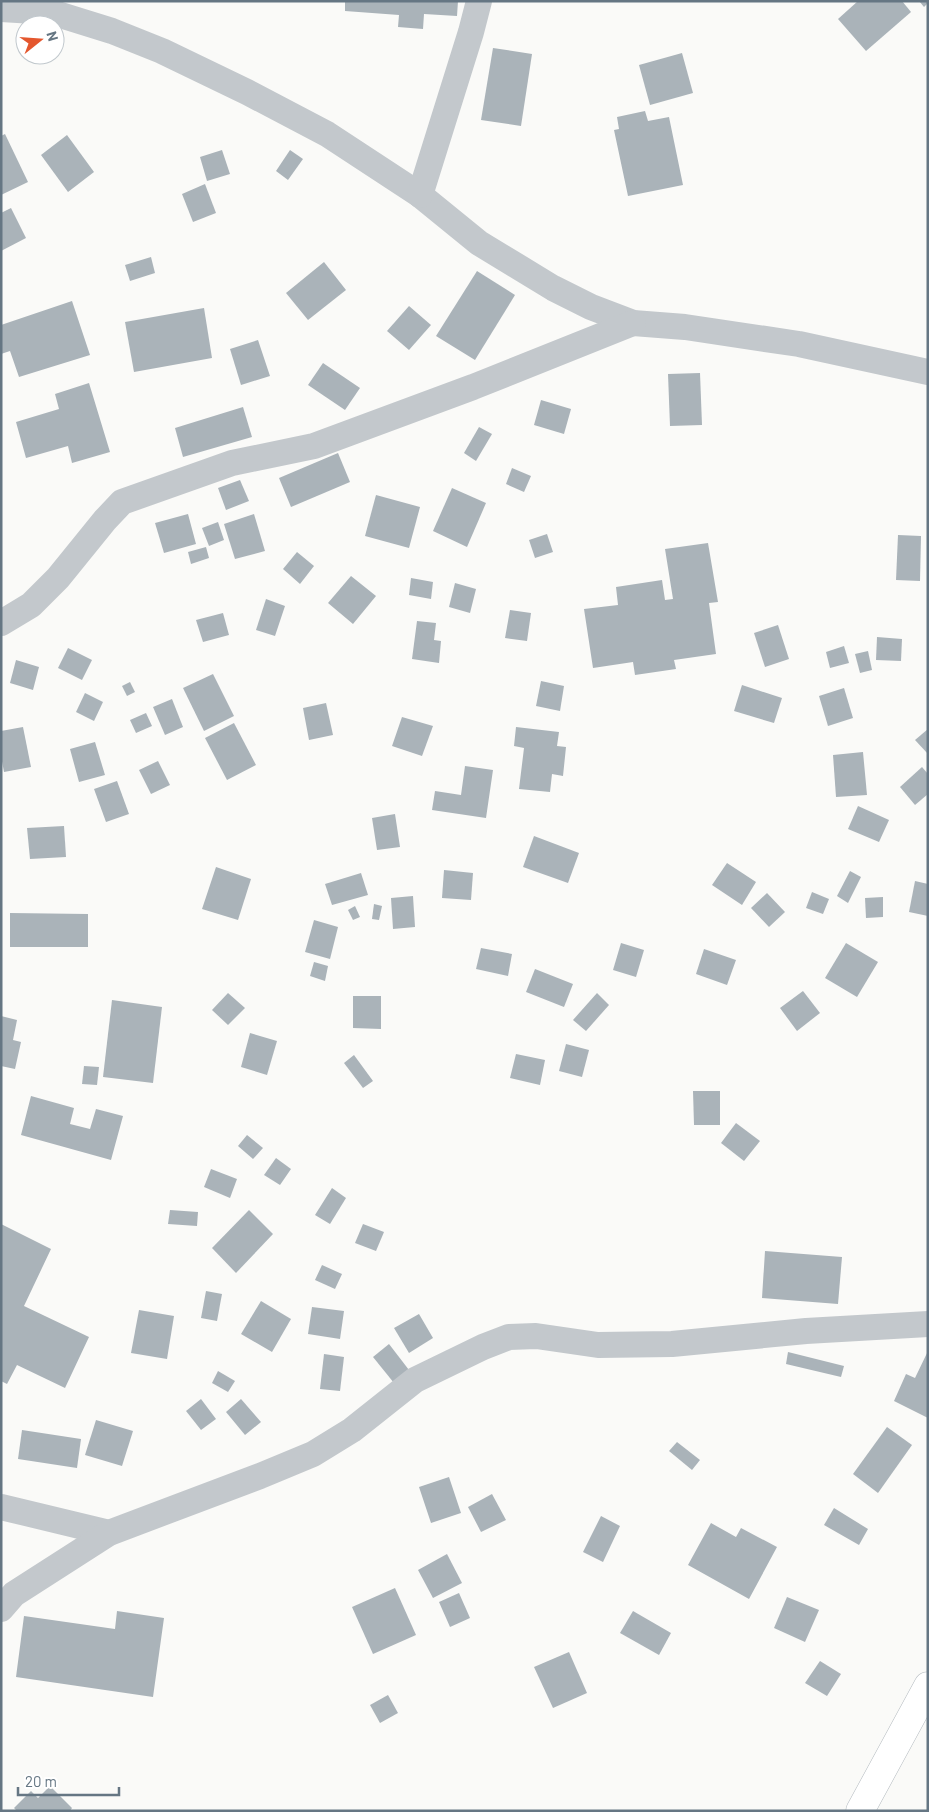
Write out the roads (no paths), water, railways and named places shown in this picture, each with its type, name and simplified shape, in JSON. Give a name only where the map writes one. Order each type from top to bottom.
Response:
[{"type":"main road","points":[[860,1811],[928,1686]]},
{"type":"street","points":[[420,195],[479,1]]},
{"type":"street","points":[[7,7],[50,7],[162,51],[247,92],[327,134],[420,195],[479,242],[553,288],[591,307],[633,323],[686,327],[799,344],[928,372]]},
{"type":"street","points":[[1,623],[31,605],[58,578],[122,502],[232,463],[314,446],[473,387],[633,323]]},
{"type":"street","points":[[1,1609],[14,1594],[109,1533],[313,1454],[352,1430],[415,1380],[483,1347],[509,1337],[536,1336],[598,1345],[672,1344],[806,1331],[928,1324]]},
{"type":"street","points":[[1,1507],[109,1533]]}]
